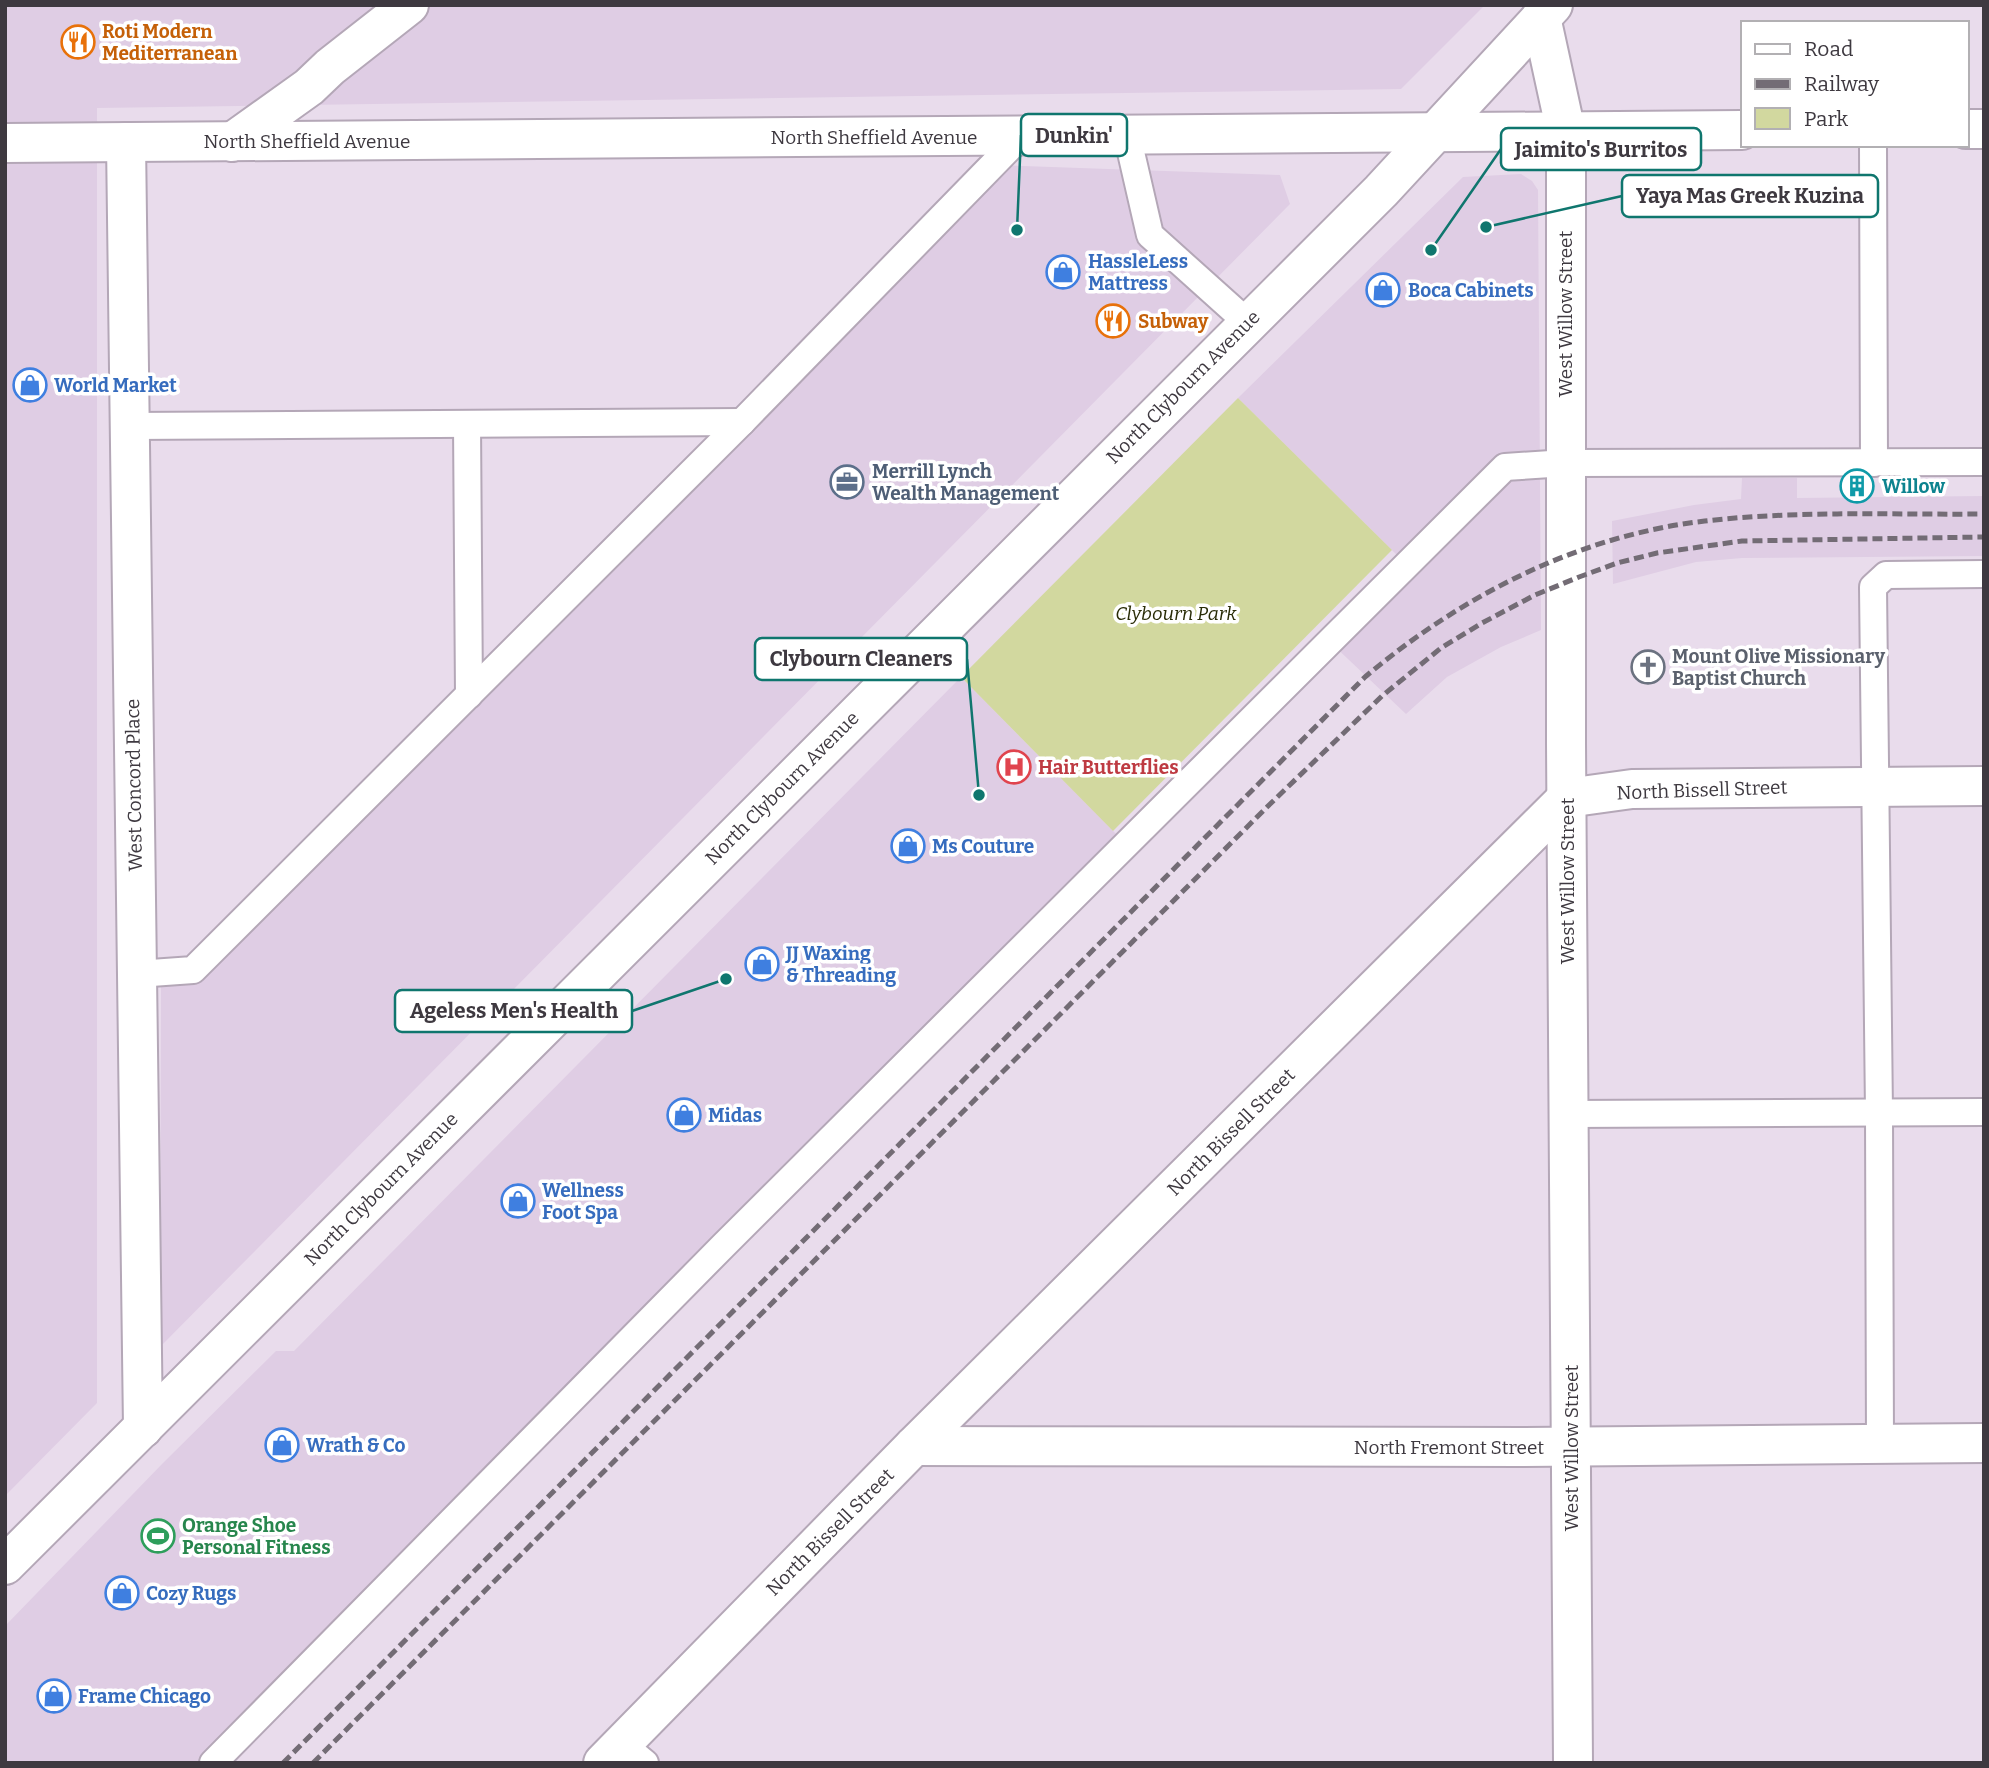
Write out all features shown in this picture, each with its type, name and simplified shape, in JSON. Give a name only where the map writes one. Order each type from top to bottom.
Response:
[{"type":"street","points":[[232,142],[309,87],[330,66],[410,5]]},
{"type":"street","name":"West Willow Street","points":[[1542,9],[1566,132],[1573,1763]]},
{"type":"street","name":"North Clybourn Avenue","points":[[5,1565],[1437,133],[1542,9]]},
{"type":"street","name":"North Sheffield Avenue","points":[[5,143],[1741,130]]},
{"type":"street","name":"West Concord Place","points":[[126,142],[143,1427]]},
{"type":"street","name":"North Bissell Street","points":[[623,1756],[914,1446],[1567,798],[1632,789],[1984,786]]},
{"type":"street","name":"North Fremont Street","points":[[914,1446],[1572,1447],[1984,1443]]},
{"type":"lane","points":[[1127,135],[1150,235],[1248,323]]},
{"type":"lane","points":[[137,974],[193,970],[743,422],[1021,136]]},
{"type":"lane","points":[[1873,147],[1874,463]]},
{"type":"lane","points":[[130,426],[743,422]]},
{"type":"lane","points":[[467,424],[469,695]]},
{"type":"lane","points":[[213,1763],[713,1256],[1505,467],[1566,463],[1984,462]]},
{"type":"lane","points":[[1880,1444],[1873,587],[1886,575],[1984,574]]},
{"type":"lane","points":[[1569,1114],[1984,1112]]},
{"type":"shaded area","points":[[5,5],[1485,5],[1401,89],[97,108],[97,1403],[5,1496]]},
{"type":"shaded area","points":[[993,165],[1280,175],[1290,204],[160,1347],[161,972],[193,970]]},
{"type":"shaded area","points":[[1521,174],[1532,181],[1538,190],[1541,630],[1501,647],[1447,677],[1406,714],[1329,641],[1406,564],[1238,398],[1463,177]]},
{"type":"shaded area","points":[[1742,478],[1797,478],[1797,498],[1984,496],[1984,556],[1742,558],[1696,562],[1613,584],[1612,521],[1741,499]]},
{"type":"shaded area","points":[[961,677],[1126,844],[213,1763],[5,1763],[5,1626],[276,1351],[294,1351]]},
{"type":"green space","name":"Clybourn Park","points":[[1238,398],[1392,550],[1113,831],[961,677]]},
{"type":"railway","points":[[283,1763],[1365,677],[1401,648],[1479,597],[1520,576],[1562,557],[1651,530],[1697,522],[1769,516],[1984,514]]},
{"type":"railway","points":[[313,1763],[1267,807],[1382,696],[1441,648],[1535,595],[1617,563],[1657,553],[1742,541],[1984,537]]},
{"type":"place","name":"Roti Modern Mediterranean","points":[[78,42]]},
{"type":"place","name":"Yaya Mas Greek Kuzina","points":[[1486,227]]},
{"type":"place","name":"Dunkin'","points":[[1017,230]]},
{"type":"place","name":"Jaimito's Burritos","points":[[1431,250]]},
{"type":"place","name":"HassleLess Mattress","points":[[1063,272]]},
{"type":"place","name":"Boca Cabinets","points":[[1383,290]]},
{"type":"place","name":"Subway","points":[[1113,321]]},
{"type":"place","name":"World Market","points":[[30,385]]},
{"type":"place","name":"Merrill Lynch Wealth Management","points":[[847,482]]},
{"type":"place","name":"Willow","points":[[1857,486]]},
{"type":"place","name":"Mount Olive Missionary Baptist Church","points":[[1648,667]]},
{"type":"place","name":"Hair Butterflies","points":[[1014,767]]},
{"type":"place","name":"Clybourn Cleaners","points":[[979,795]]},
{"type":"place","name":"Ms Couture","points":[[908,846]]},
{"type":"place","name":"JJ Waxing & Threading","points":[[762,964]]},
{"type":"place","name":"Ageless Men's Health","points":[[726,979]]},
{"type":"place","name":"Midas","points":[[684,1115]]},
{"type":"place","name":"Wellness Foot Spa","points":[[518,1201]]},
{"type":"place","name":"Wrath & Co","points":[[282,1445]]},
{"type":"place","name":"Orange Shoe Personal Fitness","points":[[158,1536]]},
{"type":"place","name":"Cozy Rugs","points":[[122,1593]]},
{"type":"place","name":"Frame Chicago","points":[[54,1696]]}]
